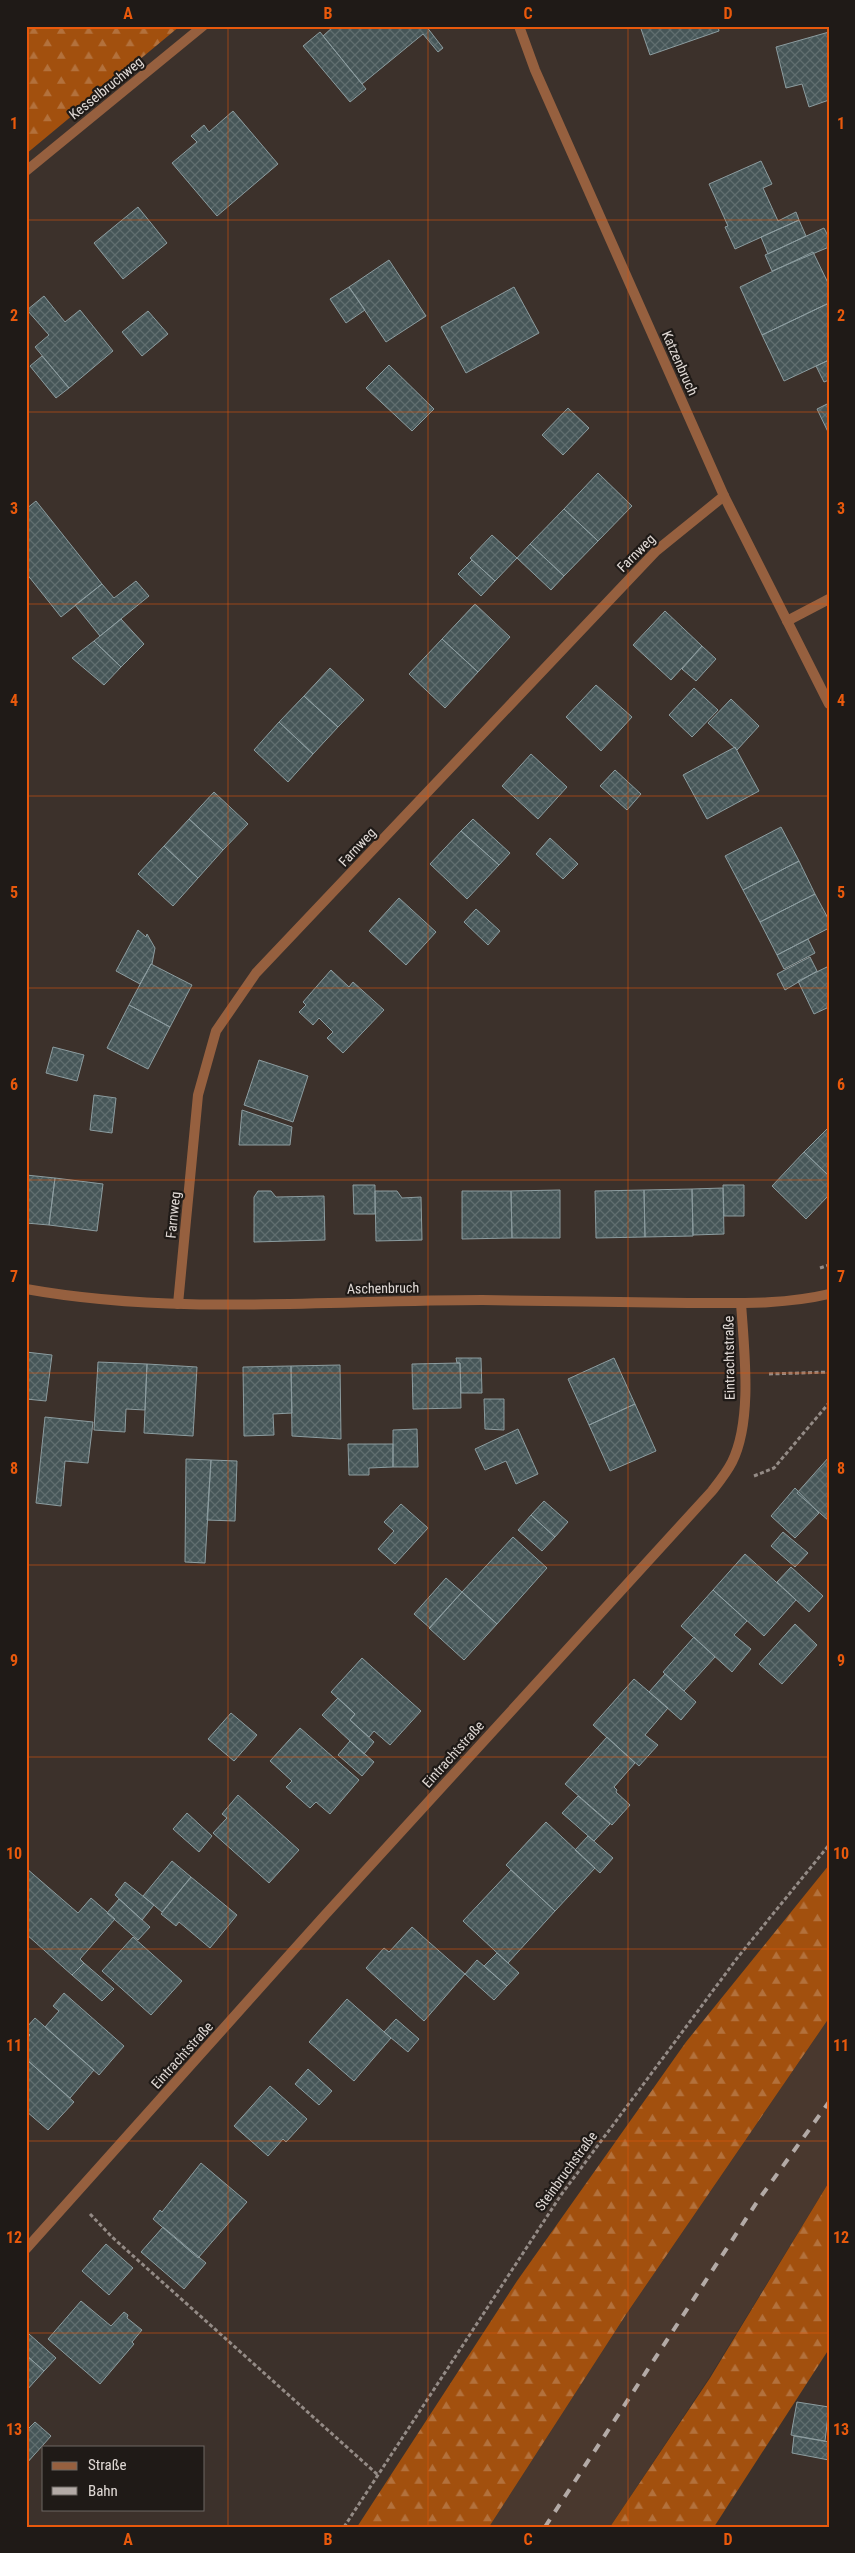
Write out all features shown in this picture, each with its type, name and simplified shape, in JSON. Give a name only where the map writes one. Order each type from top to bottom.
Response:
[{"type":"street","name":"Kesselbruchweg","points":[[26,171],[203,26]]},
{"type":"street","name":"Katzenbruch","points":[[519,26],[535,70],[724,496],[829,704]]},
{"type":"street","name":"Farnweg","points":[[178,1304],[198,1095],[216,1031],[256,973],[656,551],[724,496]]},
{"type":"street","points":[[787,621],[829,599]]},
{"type":"street","name":"Aschenbruch","points":[[26,1289],[52,1294],[178,1304],[482,1300],[741,1303]]},
{"type":"street","name":"Eintrachtstraße","points":[[26,2249],[332,1907],[712,1490],[732,1463],[742,1434],[746,1374],[741,1303],[812,1298],[829,1294]]},
{"type":"path","points":[[746,1374],[829,1372]]},
{"type":"path","points":[[712,1490],[774,1468],[829,1403]]},
{"type":"path","name":"Steinbruchstraße","points":[[344,2527],[561,2195],[738,1956],[829,1845]]},
{"type":"path","points":[[73,2197],[112,2237],[378,2475]]},
{"type":"shaded area","points":[[829,2018],[829,2182],[709,2378],[610,2527],[489,2527],[627,2313]]},
{"type":"green space","points":[[26,26],[180,26],[26,154]]},
{"type":"green space","points":[[829,1865],[829,2018],[627,2313],[489,2527],[357,2527],[517,2281],[686,2042]]},
{"type":"green space","points":[[829,2182],[829,2349],[714,2527],[610,2527],[710,2378]]},
{"type":"building","points":[[334,26],[426,26],[443,48],[438,52],[423,34],[362,84],[323,36]]},
{"type":"building","points":[[640,26],[718,26],[719,31],[650,55]]},
{"type":"building","points":[[320,32],[366,89],[350,102],[303,46]]},
{"type":"building","points":[[829,32],[829,100],[809,107],[802,84],[786,88],[776,47]]},
{"type":"building","points":[[233,111],[278,164],[217,216],[172,163],[197,142],[191,136],[204,125],[209,132]]},
{"type":"building","points":[[761,161],[772,184],[763,188],[778,221],[796,212],[799,220],[735,249],[725,227],[728,226],[709,184]]},
{"type":"building","points":[[138,207],[167,243],[123,279],[94,243]]},
{"type":"building","points":[[799,220],[806,236],[768,254],[761,237]]},
{"type":"building","points":[[824,228],[829,238],[829,247],[772,271],[765,255]]},
{"type":"building","points":[[813,252],[829,285],[829,303],[762,335],[740,287]]},
{"type":"building","points":[[389,260],[426,316],[386,342],[349,287]]},
{"type":"building","points":[[349,287],[365,310],[346,323],[330,299]]},
{"type":"building","points":[[514,287],[539,333],[466,373],[441,327]]},
{"type":"building","points":[[44,296],[65,322],[80,310],[113,351],[69,388],[35,347],[49,335],[27,310]]},
{"type":"building","points":[[829,303],[829,360],[784,381],[762,335]]},
{"type":"building","points":[[148,311],[168,334],[142,356],[122,332]]},
{"type":"building","points":[[42,356],[69,388],[56,398],[30,366]]},
{"type":"building","points":[[829,360],[829,380],[824,382],[816,366]]},
{"type":"building","points":[[389,365],[434,409],[412,431],[366,388]]},
{"type":"building","points":[[829,403],[829,434],[817,409]]},
{"type":"building","points":[[568,408],[589,428],[563,455],[542,435]]},
{"type":"building","points":[[598,473],[632,506],[598,541],[564,509]]},
{"type":"building","points":[[36,501],[102,584],[61,617],[26,573],[26,509]]},
{"type":"building","points":[[564,509],[598,541],[564,576],[530,544]]},
{"type":"building","points":[[492,535],[517,558],[495,581],[470,558]]},
{"type":"building","points":[[530,544],[564,576],[551,590],[517,558]]},
{"type":"building","points":[[472,560],[495,581],[481,596],[458,574]]},
{"type":"building","points":[[136,581],[149,596],[100,636],[75,605],[102,584],[114,598]]},
{"type":"building","points":[[475,604],[510,637],[478,672],[442,639]]},
{"type":"building","points":[[665,611],[702,646],[671,680],[633,645]]},
{"type":"building","points":[[121,619],[144,644],[121,667],[94,641]]},
{"type":"building","points":[[442,639],[478,672],[445,708],[409,674]]},
{"type":"building","points":[[94,641],[121,667],[104,685],[72,658]]},
{"type":"building","points":[[702,646],[716,659],[696,681],[682,669]]},
{"type":"building","points":[[330,668],[364,700],[338,727],[304,696]]},
{"type":"building","points":[[596,685],[632,717],[601,751],[566,717]]},
{"type":"building","points":[[694,688],[718,710],[692,737],[669,715]]},
{"type":"building","points":[[304,696],[338,727],[313,754],[279,722]]},
{"type":"building","points":[[731,699],[759,726],[737,750],[708,723]]},
{"type":"building","points":[[279,722],[313,754],[288,782],[254,750]]},
{"type":"building","points":[[735,747],[759,791],[707,819],[683,775]]},
{"type":"building","points":[[531,754],[567,787],[538,819],[502,786]]},
{"type":"building","points":[[615,770],[641,794],[627,810],[600,786]]},
{"type":"building","points":[[214,792],[248,824],[223,850],[189,819]]},
{"type":"building","points":[[189,819],[223,850],[198,878],[164,846]]},
{"type":"building","points":[[473,819],[510,853],[499,865],[461,831]]},
{"type":"building","points":[[781,827],[799,861],[743,890],[725,856]]},
{"type":"building","points":[[461,831],[499,865],[467,899],[430,864]]},
{"type":"building","points":[[550,838],[578,864],[563,879],[536,854]]},
{"type":"building","points":[[164,846],[198,878],[173,906],[138,874]]},
{"type":"building","points":[[799,861],[815,894],[760,922],[743,890]]},
{"type":"building","points":[[815,894],[829,920],[829,928],[777,955],[760,922]]},
{"type":"building","points":[[399,898],[436,932],[406,965],[369,931]]},
{"type":"building","points":[[476,909],[500,931],[488,945],[464,922]]},
{"type":"building","points":[[138,930],[146,937],[147,934],[155,948],[152,964],[140,984],[116,971]]},
{"type":"building","points":[[808,939],[815,953],[784,969],[777,955]]},
{"type":"building","points":[[810,957],[817,971],[785,990],[777,974]]},
{"type":"building","points":[[151,964],[192,985],[170,1027],[129,1005]]},
{"type":"building","points":[[829,966],[829,1007],[814,1014],[798,981]]},
{"type":"building","points":[[331,970],[349,987],[353,982],[384,1010],[343,1053],[327,1038],[333,1032],[319,1018],[313,1025],[299,1012],[306,1005],[303,1002]]},
{"type":"building","points":[[129,1005],[170,1027],[148,1069],[107,1048]]},
{"type":"building","points":[[53,1047],[84,1055],[77,1081],[46,1073]]},
{"type":"building","points":[[259,1060],[308,1076],[293,1122],[244,1105]]},
{"type":"building","points":[[94,1095],[116,1098],[112,1133],[90,1130]]},
{"type":"building","points":[[242,1110],[292,1127],[290,1145],[239,1145]]},
{"type":"building","points":[[829,1127],[829,1176],[804,1152]]},
{"type":"building","points":[[804,1152],[829,1176],[829,1195],[806,1219],[772,1186]]},
{"type":"building","points":[[26,1175],[55,1178],[49,1225],[26,1223]]},
{"type":"building","points":[[55,1178],[103,1184],[97,1231],[49,1225]]},
{"type":"building","points":[[353,1185],[375,1185],[375,1214],[354,1214]]},
{"type":"building","points":[[723,1185],[744,1185],[744,1216],[724,1216]]},
{"type":"building","points":[[723,1188],[724,1234],[693,1235],[692,1189]]},
{"type":"building","points":[[692,1189],[693,1236],[645,1237],[644,1190]]},
{"type":"building","points":[[560,1190],[560,1238],[512,1238],[511,1191]]},
{"type":"building","points":[[644,1190],[645,1237],[596,1238],[595,1191]]},
{"type":"building","points":[[258,1191],[271,1191],[276,1197],[324,1196],[325,1240],[254,1242],[254,1197]]},
{"type":"building","points":[[375,1191],[397,1191],[402,1198],[421,1197],[422,1240],[376,1241]]},
{"type":"building","points":[[462,1191],[511,1191],[512,1238],[462,1239]]},
{"type":"building","points":[[26,1352],[52,1355],[46,1401],[26,1399]]},
{"type":"building","points":[[456,1358],[481,1358],[482,1393],[461,1393],[460,1363],[457,1363]]},
{"type":"building","points":[[614,1358],[635,1404],[589,1425],[568,1379]]},
{"type":"building","points":[[98,1362],[147,1364],[145,1410],[126,1409],[125,1432],[94,1430]]},
{"type":"building","points":[[460,1363],[461,1408],[413,1409],[412,1364]]},
{"type":"building","points":[[147,1364],[197,1367],[193,1436],[144,1433]]},
{"type":"building","points":[[340,1365],[341,1439],[292,1436],[291,1366]]},
{"type":"building","points":[[291,1366],[292,1413],[273,1414],[274,1435],[244,1436],[243,1367]]},
{"type":"building","points":[[484,1399],[504,1399],[504,1430],[485,1429]]},
{"type":"building","points":[[635,1404],[656,1451],[610,1471],[589,1425]]},
{"type":"building","points":[[45,1417],[93,1422],[88,1463],[65,1461],[61,1506],[36,1503]]},
{"type":"building","points":[[417,1429],[418,1467],[393,1467],[393,1430]]},
{"type":"building","points":[[518,1429],[538,1474],[516,1484],[506,1461],[485,1470],[475,1449]]},
{"type":"building","points":[[348,1444],[393,1444],[393,1467],[369,1468],[369,1475],[349,1475]]},
{"type":"building","points":[[829,1457],[829,1521],[797,1493]]},
{"type":"building","points":[[186,1459],[211,1460],[205,1563],[185,1562]]},
{"type":"building","points":[[211,1460],[237,1461],[235,1521],[207,1520]]},
{"type":"building","points":[[795,1488],[819,1513],[795,1538],[771,1516]]},
{"type":"building","points":[[544,1501],[568,1522],[555,1537],[531,1515]]},
{"type":"building","points":[[401,1504],[428,1528],[395,1564],[378,1549],[394,1531],[384,1522]]},
{"type":"building","points":[[531,1515],[555,1537],[542,1551],[518,1530]]},
{"type":"building","points":[[783,1532],[808,1553],[795,1567],[771,1546]]},
{"type":"building","points":[[513,1537],[547,1568],[497,1624],[462,1592]]},
{"type":"building","points":[[745,1554],[796,1600],[764,1636],[713,1590]]},
{"type":"building","points":[[791,1567],[823,1596],[809,1612],[777,1582]]},
{"type":"building","points":[[446,1578],[462,1592],[430,1628],[414,1614]]},
{"type":"building","points":[[713,1590],[747,1621],[734,1635],[751,1649],[732,1672],[681,1626]]},
{"type":"building","points":[[462,1592],[497,1624],[464,1660],[429,1628]]},
{"type":"building","points":[[795,1624],[817,1645],[782,1684],[759,1664]]},
{"type":"building","points":[[694,1637],[715,1657],[684,1691],[663,1672]]},
{"type":"building","points":[[362,1658],[421,1711],[390,1745],[374,1731],[369,1737],[350,1720],[355,1714],[331,1692]]},
{"type":"building","points":[[665,1674],[696,1702],[681,1720],[649,1692]]},
{"type":"building","points":[[634,1679],[668,1708],[645,1735],[658,1745],[639,1766],[593,1725]]},
{"type":"building","points":[[338,1698],[355,1714],[350,1720],[374,1742],[364,1754],[322,1715]]},
{"type":"building","points":[[231,1713],[257,1735],[234,1761],[208,1739]]},
{"type":"building","points":[[300,1728],[359,1780],[330,1814],[316,1802],[310,1808],[286,1787],[292,1781],[270,1761]]},
{"type":"building","points":[[607,1737],[635,1763],[614,1787],[617,1790],[616,1792],[630,1805],[612,1825],[565,1784]]},
{"type":"building","points":[[350,1741],[374,1762],[362,1776],[338,1755]]},
{"type":"building","points":[[238,1795],[299,1850],[269,1883],[213,1833],[227,1818],[222,1814]]},
{"type":"building","points":[[578,1796],[610,1824],[594,1841],[562,1813]]},
{"type":"building","points":[[187,1813],[212,1836],[199,1852],[173,1829]]},
{"type":"building","points":[[546,1822],[595,1868],[555,1911],[506,1865]]},
{"type":"building","points":[[588,1836],[613,1858],[600,1873],[575,1850]]},
{"type":"building","points":[[172,1861],[191,1877],[162,1912],[143,1896]]},
{"type":"building","points":[[26,1868],[78,1913],[91,1898],[115,1919],[80,1959],[84,1963],[72,1975],[26,1934]]},
{"type":"building","points":[[511,1870],[555,1911],[508,1963],[463,1921]]},
{"type":"building","points":[[191,1877],[237,1915],[210,1948],[179,1922],[176,1926],[161,1914]]},
{"type":"building","points":[[125,1882],[154,1905],[142,1920],[115,1895]]},
{"type":"building","points":[[119,1899],[150,1927],[138,1940],[107,1913]]},
{"type":"building","points":[[412,1927],[465,1974],[424,2021],[366,1968],[384,1948],[389,1952]]},
{"type":"building","points":[[133,1937],[182,1981],[151,2015],[102,1971]]},
{"type":"building","points":[[497,1953],[519,1973],[507,1986],[484,1966]]},
{"type":"building","points":[[477,1960],[507,1986],[494,2000],[465,1974]]},
{"type":"building","points":[[84,1963],[114,1989],[102,2001],[72,1975]]},
{"type":"building","points":[[64,1993],[124,2046],[99,2075],[45,2027],[59,2011],[53,2006]]},
{"type":"building","points":[[347,1999],[391,2038],[354,2081],[309,2042]]},
{"type":"building","points":[[35,2018],[94,2070],[70,2098],[26,2059],[26,2040],[30,2035],[26,2028]]},
{"type":"building","points":[[396,2019],[419,2039],[408,2052],[384,2032]]},
{"type":"building","points":[[26,2059],[74,2102],[48,2130],[26,2111]]},
{"type":"building","points":[[308,2069],[332,2091],[319,2105],[295,2084]]},
{"type":"building","points":[[270,2086],[307,2119],[286,2142],[283,2139],[268,2156],[234,2126]]},
{"type":"building","points":[[201,2163],[247,2202],[198,2258],[153,2219],[160,2210],[162,2212]]},
{"type":"building","points":[[163,2227],[206,2263],[184,2289],[141,2252]]},
{"type":"building","points":[[106,2244],[133,2268],[109,2295],[82,2271]]},
{"type":"building","points":[[81,2301],[111,2326],[124,2312],[128,2315],[127,2318],[142,2330],[132,2342],[134,2344],[100,2384],[48,2339]]},
{"type":"building","points":[[29,2334],[56,2358],[44,2371],[26,2355],[26,2337]]},
{"type":"building","points":[[26,2355],[44,2371],[26,2391]]},
{"type":"building","points":[[797,2402],[829,2407],[825,2441],[791,2435]]},
{"type":"building","points":[[35,2422],[51,2436],[26,2464],[26,2431]]},
{"type":"building","points":[[794,2436],[829,2442],[829,2460],[792,2453]]},
{"type":"railway","points":[[545,2527],[757,2202],[829,2102]]}]
